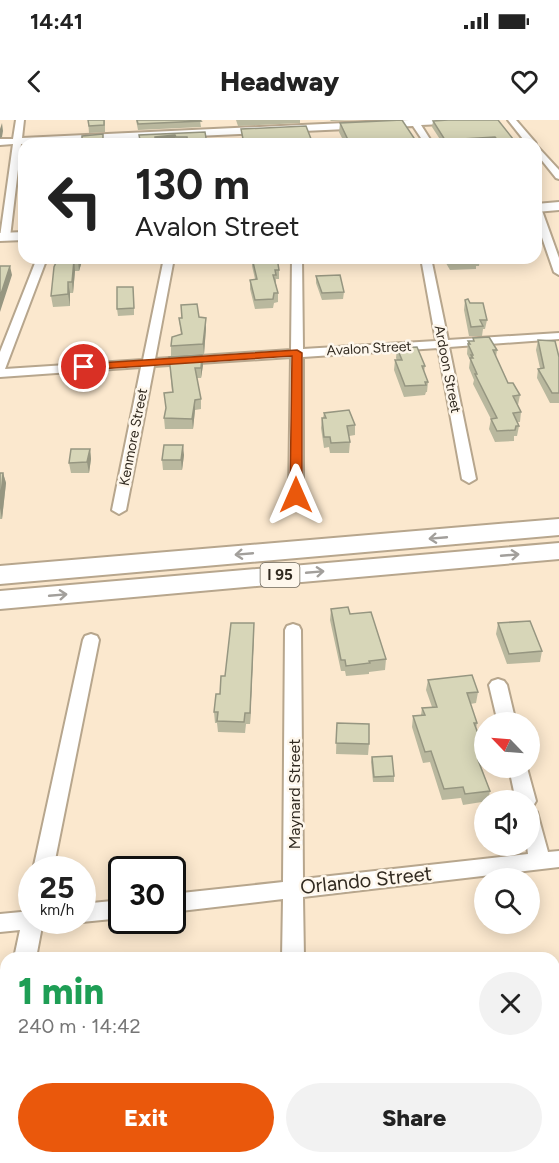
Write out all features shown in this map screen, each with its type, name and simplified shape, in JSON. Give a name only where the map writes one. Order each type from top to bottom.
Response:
[{"type":"highway","name":"I 95","points":[[0,575],[559,527]]},
{"type":"highway","name":"I 95","points":[[0,600],[559,551]]},
{"type":"main road","points":[[542,207],[559,206]]},
{"type":"main road","points":[[3,237],[18,236]]},
{"type":"street","points":[[18,138],[20,120]]},
{"type":"street","points":[[217,120],[221,138]]},
{"type":"street","points":[[94,138],[486,120]]},
{"type":"street","points":[[512,120],[527,138]]},
{"type":"street","points":[[414,122],[425,138]]},
{"type":"street","points":[[0,142],[18,141],[3,237]]},
{"type":"street","points":[[542,155],[559,176]]},
{"type":"street","points":[[542,225],[559,272]]},
{"type":"street","points":[[0,367],[40,264]]},
{"type":"street","name":"Kenmore Street","points":[[119,510],[168,264]]},
{"type":"street","points":[[296,495],[297,264]]},
{"type":"street","name":"Ardoon Street","points":[[427,264],[469,479]]},
{"type":"street","name":"Avalon Street","points":[[0,373],[559,336]]},
{"type":"street","name":"Maynard Street","points":[[293,630],[293,952]]},
{"type":"street","points":[[46,856],[91,640]]},
{"type":"street","points":[[498,685],[504,712]]},
{"type":"street","points":[[540,840],[549,860]]},
{"type":"street","name":"Orlando Street","points":[[186,901],[549,860]]},
{"type":"street","points":[[0,923],[18,921]]},
{"type":"street","points":[[26,952],[29,934]]},
{"type":"building","points":[[88,120],[104,120],[104,125],[89,126]]},
{"type":"building","points":[[137,120],[200,120],[201,121],[138,124]]},
{"type":"building","points":[[402,120],[414,138],[347,138],[340,123]]},
{"type":"building","points":[[498,120],[512,138],[444,138],[433,121]]},
{"type":"building","points":[[306,126],[311,138],[243,138],[241,129]]},
{"type":"building","points":[[205,132],[206,138],[176,137],[175,135],[140,138],[139,135]]},
{"type":"building","points":[[103,134],[103,138],[82,138],[82,136]]},
{"type":"building","points":[[55,264],[74,264],[72,282],[68,282],[68,294],[51,296]]},
{"type":"building","points":[[253,264],[278,264],[279,270],[275,270],[276,275],[273,275],[278,293],[274,293],[273,299],[255,300],[250,280],[257,279]]},
{"type":"building","points":[[0,266],[10,266],[0,297]]},
{"type":"building","points":[[340,275],[344,292],[322,293],[316,276]]},
{"type":"building","points":[[117,287],[133,287],[134,308],[117,309]]},
{"type":"building","points":[[468,299],[470,303],[483,303],[487,320],[480,320],[483,326],[471,327],[465,300]]},
{"type":"building","points":[[197,304],[199,317],[206,318],[203,344],[171,346],[172,337],[182,334],[179,318],[182,318],[181,305]]},
{"type":"building","points":[[489,337],[497,350],[493,350],[508,383],[513,383],[520,395],[513,396],[521,412],[513,413],[519,426],[516,426],[515,430],[497,431],[491,419],[497,418],[475,374],[477,374],[470,358],[473,358],[471,355],[473,355],[468,341],[474,341],[473,338]]},
{"type":"building","points":[[538,340],[555,341],[559,357],[559,393],[552,393],[538,369],[544,368]]},
{"type":"building","points":[[417,347],[425,366],[422,366],[428,382],[425,382],[426,385],[405,386],[395,360],[402,360],[397,348]]},
{"type":"building","points":[[202,355],[201,368],[195,368],[201,399],[195,400],[192,419],[164,418],[166,408],[164,393],[173,392],[169,357]]},
{"type":"building","points":[[349,410],[355,425],[347,426],[350,442],[331,443],[330,437],[324,437],[322,418],[326,418],[324,413]]},
{"type":"building","points":[[164,445],[183,445],[181,460],[162,460]]},
{"type":"building","points":[[71,449],[90,449],[87,462],[69,463]]},
{"type":"building","points":[[0,473],[3,473],[0,508]]},
{"type":"building","points":[[348,607],[350,614],[371,612],[386,659],[346,666],[345,660],[341,660],[331,609]]},
{"type":"building","points":[[530,621],[542,651],[509,654],[498,623]]},
{"type":"building","points":[[231,623],[254,623],[250,713],[245,713],[244,722],[217,721],[218,712],[214,712],[216,694],[220,694],[221,676],[225,676]]},
{"type":"building","points":[[472,675],[478,692],[467,693],[474,714],[474,778],[485,778],[490,790],[474,790],[474,793],[465,794],[463,787],[444,789],[431,751],[425,752],[413,716],[425,715],[422,708],[437,707],[428,680]]},
{"type":"building","points":[[337,723],[369,724],[369,744],[336,743]]},
{"type":"building","points":[[392,756],[394,776],[374,777],[372,757]]},
{"type":"route","points":[[84,367],[297,353],[296,495]]}]
